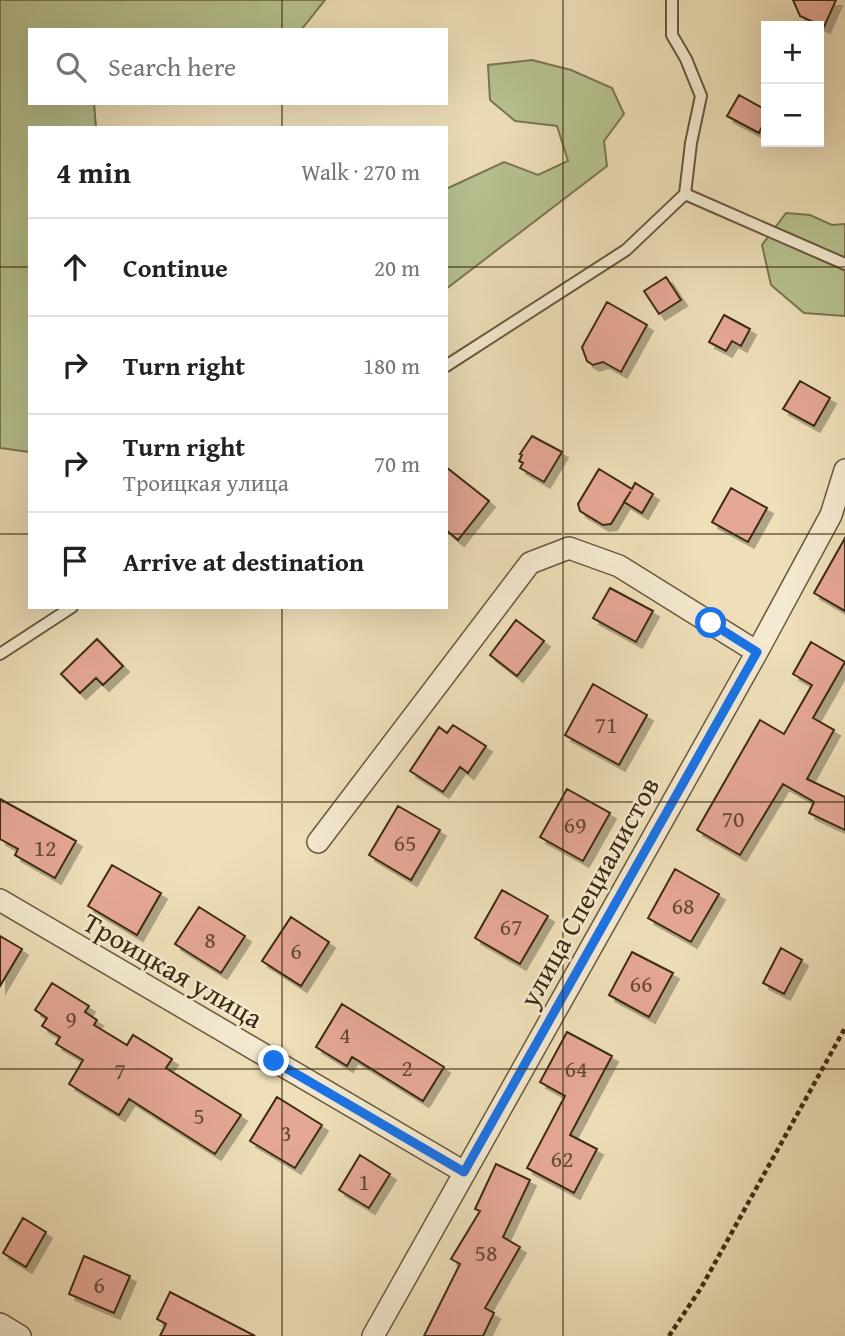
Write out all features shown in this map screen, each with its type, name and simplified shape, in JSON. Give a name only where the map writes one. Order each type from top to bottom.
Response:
[{"type":"street","name":"улица Специалистов","points":[[373,1336],[757,652],[831,515],[845,470]]},
{"type":"street","points":[[318,842],[530,563],[569,548],[619,566],[757,652]]},
{"type":"street","name":"Троицкая улица","points":[[0,900],[464,1172]]},
{"type":"street","points":[[0,1324],[20,1336]]},
{"type":"lane","points":[[448,365],[626,250],[685,194],[691,144],[701,96],[686,59],[672,35],[672,0]]},
{"type":"lane","points":[[685,194],[845,264]]},
{"type":"lane","points":[[0,654],[69,609]]},
{"type":"path","points":[[669,1336],[701,1288],[845,1028]]},
{"type":"green space","points":[[0,0],[325,0],[303,28],[28,28],[28,105],[94,105],[96,126],[28,126],[28,452],[0,448]]},
{"type":"green space","points":[[532,60],[571,70],[612,88],[624,114],[604,141],[607,166],[448,287],[448,188],[504,162],[538,175],[568,161],[557,126],[515,121],[490,100],[488,65]]},
{"type":"green space","points":[[786,213],[810,215],[832,225],[845,224],[845,316],[804,313],[771,285],[762,245]]},
{"type":"building","points":[[793,0],[836,0],[824,27],[824,21],[811,21],[800,16]]},
{"type":"building","points":[[739,95],[761,107],[761,129],[759,133],[727,116]]},
{"type":"building","points":[[666,277],[681,300],[659,314],[644,291]]},
{"type":"building","points":[[607,302],[647,325],[621,372],[603,362],[593,365],[587,361],[582,347]]},
{"type":"building","points":[[724,315],[750,329],[741,346],[732,341],[726,351],[709,342]]},
{"type":"building","points":[[800,381],[830,398],[814,426],[783,409]]},
{"type":"building","points":[[532,436],[562,452],[544,482],[520,468],[523,463],[519,461],[522,455],[520,454]]},
{"type":"building","points":[[448,469],[489,501],[458,540],[448,532]]},
{"type":"building","points":[[599,469],[632,489],[635,483],[653,494],[642,513],[624,502],[611,524],[603,525],[580,511],[578,504]]},
{"type":"building","points":[[731,488],[767,508],[748,542],[712,522]]},
{"type":"building","points":[[845,538],[845,611],[814,593]]},
{"type":"building","points":[[610,588],[653,611],[636,642],[593,618]]},
{"type":"building","points":[[516,620],[544,641],[517,676],[490,655]]},
{"type":"building","points":[[97,639],[123,666],[103,685],[96,678],[80,693],[61,674]]},
{"type":"building","points":[[811,642],[845,662],[813,718],[834,730],[807,779],[845,797],[845,830],[809,813],[814,802],[783,784],[740,855],[697,830],[760,720],[784,734],[812,685],[793,674]]},
{"type":"building","points":[[593,684],[647,715],[619,765],[565,735]]},
{"type":"building","points":[[453,725],[486,746],[468,773],[460,767],[443,792],[410,771],[439,727],[447,733]]},
{"type":"building","points":[[567,789],[610,813],[583,861],[540,837]]},
{"type":"building","points":[[0,799],[76,841],[55,878],[15,855],[18,849],[0,839]]},
{"type":"building","points":[[398,806],[440,830],[411,880],[369,855]]},
{"type":"building","points":[[112,865],[161,893],[137,935],[88,906]]},
{"type":"building","points":[[675,869],[719,894],[691,942],[648,918]]},
{"type":"building","points":[[502,890],[548,916],[520,964],[475,938]]},
{"type":"building","points":[[199,907],[245,936],[221,973],[175,944]]},
{"type":"building","points":[[291,917],[329,942],[301,986],[262,961]]},
{"type":"building","points":[[0,936],[22,949],[0,986]]},
{"type":"building","points":[[781,948],[802,960],[784,994],[763,983]]},
{"type":"building","points":[[632,952],[673,973],[649,1017],[609,995]]},
{"type":"building","points":[[52,983],[89,1006],[85,1012],[97,1020],[94,1025],[127,1045],[133,1035],[172,1059],[166,1068],[241,1115],[215,1154],[129,1099],[119,1115],[69,1084],[83,1060],[56,1044],[60,1037],[42,1026],[47,1018],[35,1010]]},
{"type":"building","points":[[342,1004],[444,1067],[423,1101],[352,1057],[347,1066],[316,1047]]},
{"type":"building","points":[[567,1032],[612,1056],[570,1135],[597,1149],[574,1193],[527,1168],[565,1096],[540,1082]]},
{"type":"building","points":[[277,1097],[322,1125],[295,1168],[250,1141]]},
{"type":"building","points":[[360,1155],[390,1174],[369,1208],[339,1190]]},
{"type":"building","points":[[496,1164],[530,1180],[503,1237],[520,1247],[485,1308],[494,1313],[483,1336],[424,1336],[460,1264],[451,1259],[480,1211],[475,1209]]},
{"type":"building","points":[[23,1218],[46,1232],[26,1267],[3,1253]]},
{"type":"building","points":[[84,1256],[130,1276],[114,1313],[69,1294]]},
{"type":"building","points":[[170,1292],[255,1336],[160,1336],[166,1324],[157,1319]]},
{"type":"route","points":[[274,1061],[464,1172],[757,652],[711,623]]}]
